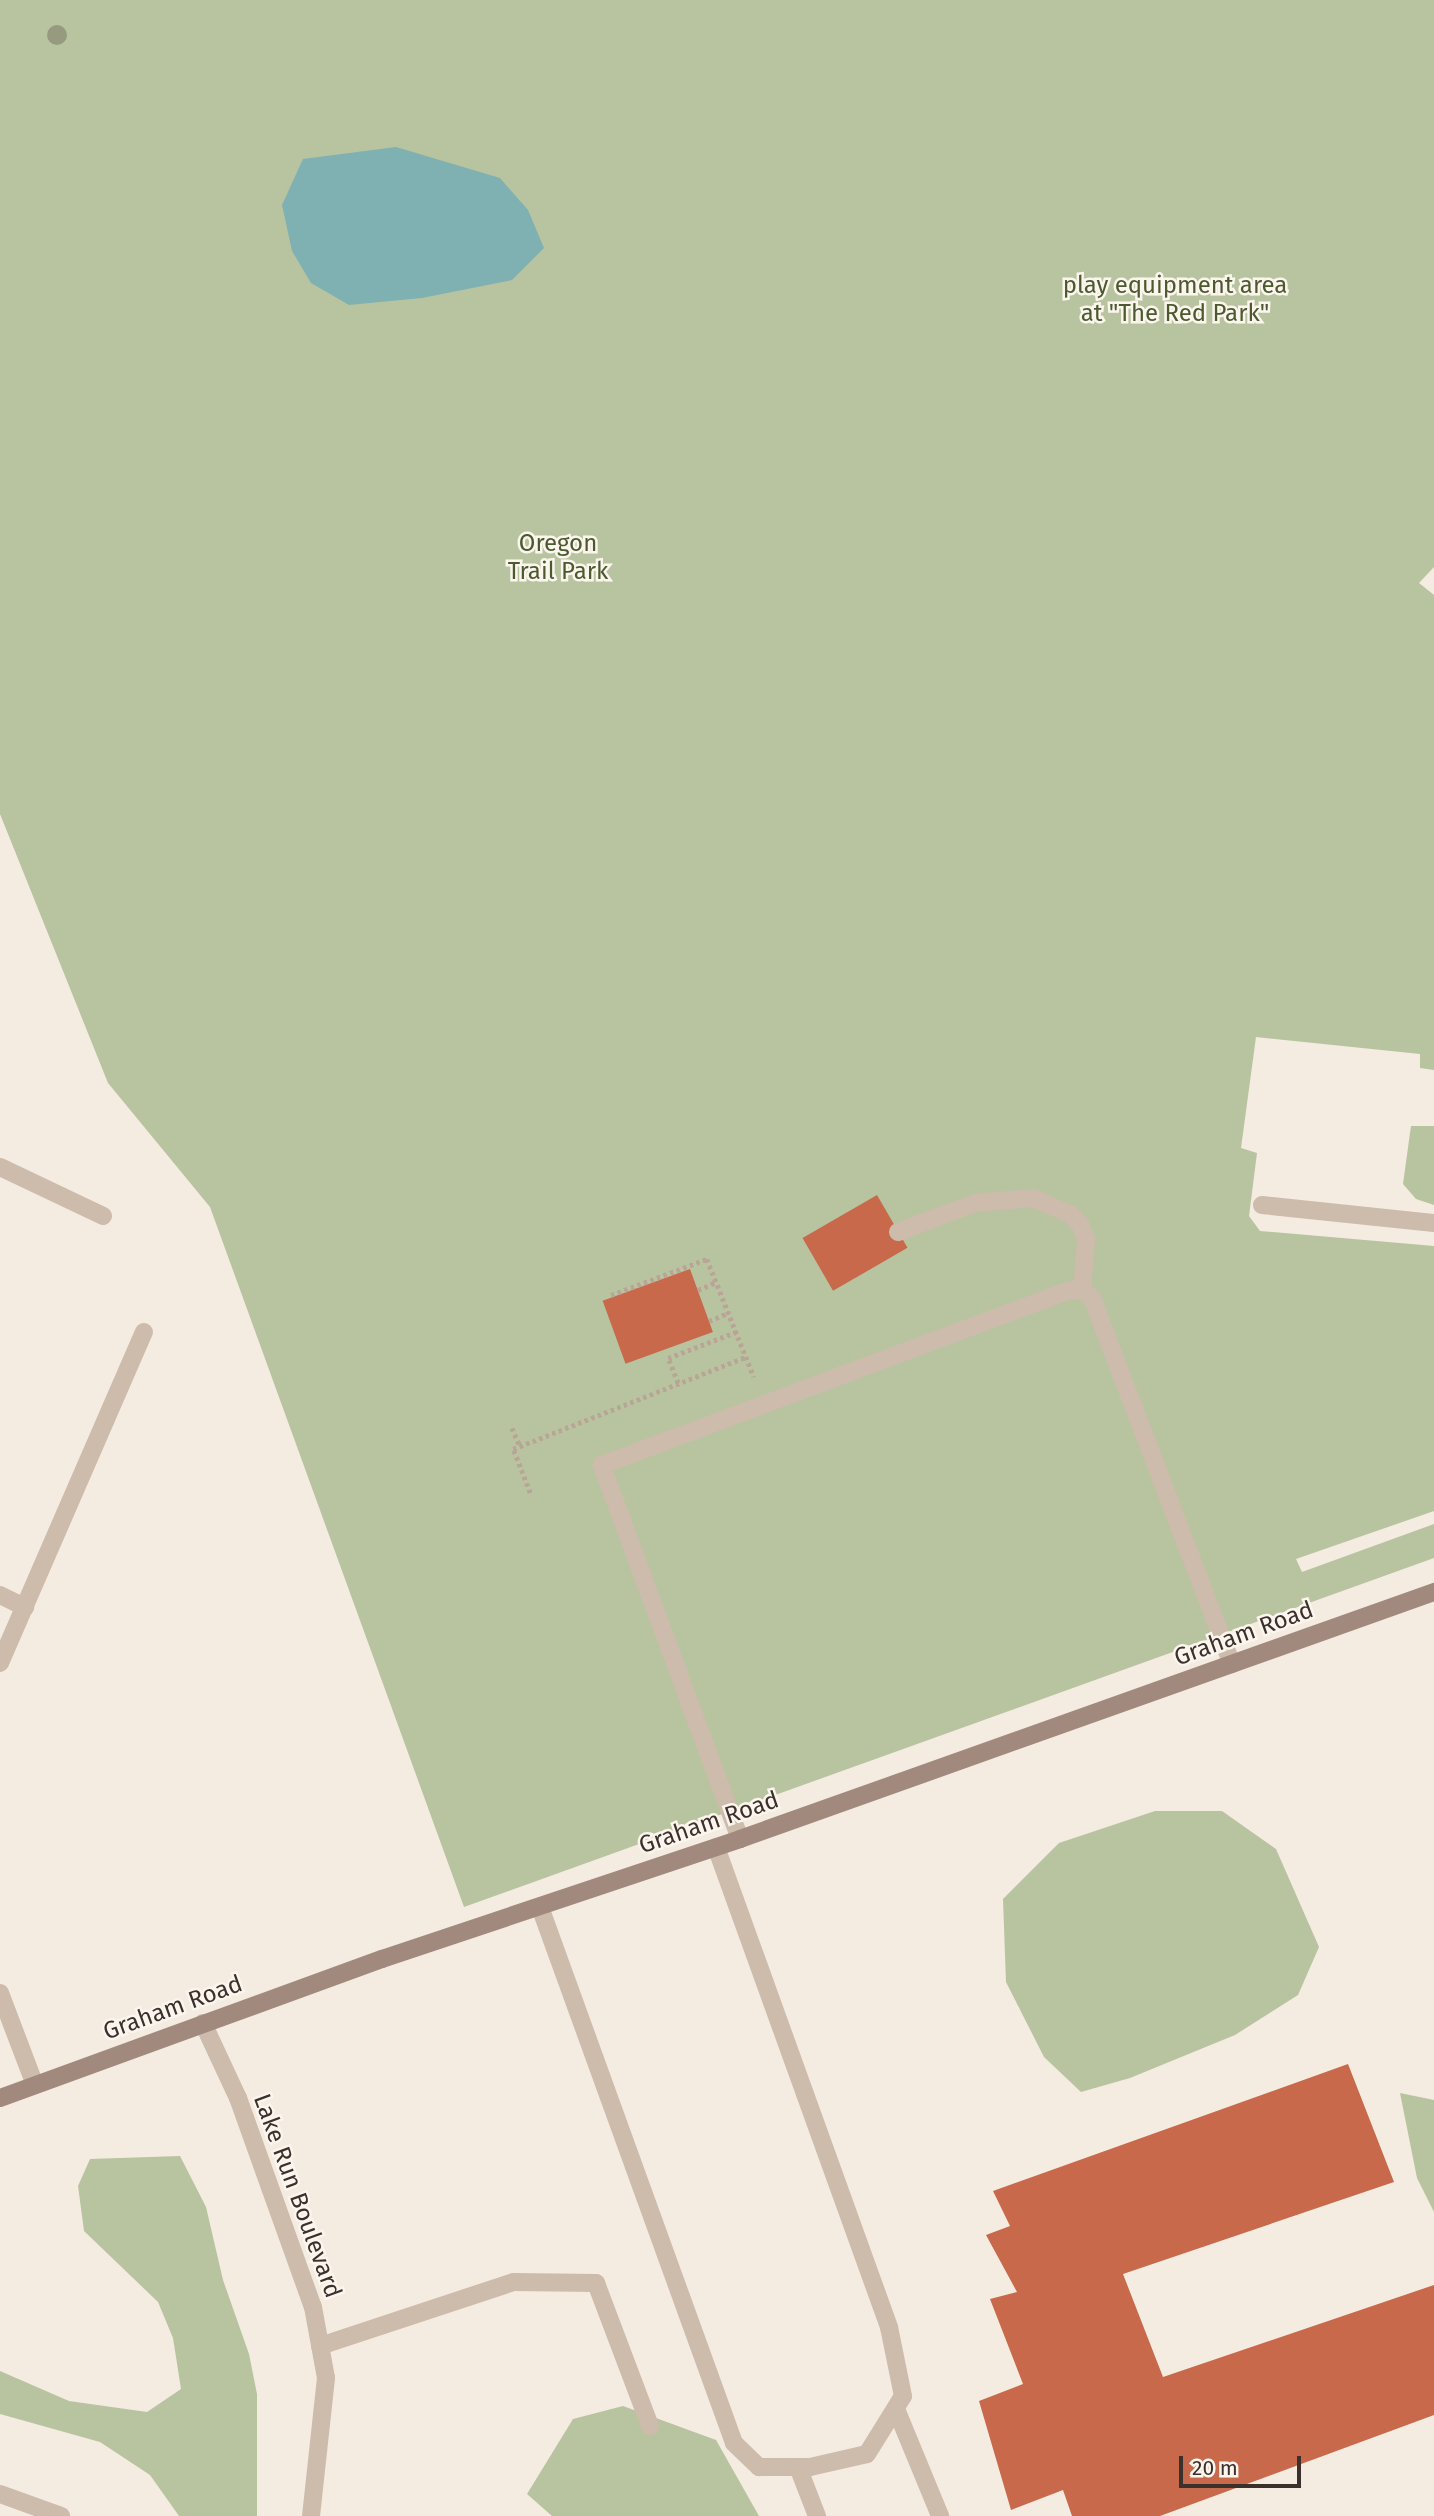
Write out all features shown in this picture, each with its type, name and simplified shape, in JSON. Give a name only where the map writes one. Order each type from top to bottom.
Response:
[{"type":"main road","name":"Graham Road","points":[[0,2098],[203,2023],[740,1839],[1434,1592]]},
{"type":"street","points":[[0,1167],[103,1216]]},
{"type":"street","points":[[898,1232],[975,1203],[1033,1198],[1070,1214],[1086,1240],[1082,1290],[1096,1310],[1232,1664]]},
{"type":"street","points":[[1262,1205],[1434,1223]]},
{"type":"street","points":[[740,1839],[602,1465],[1068,1291],[1082,1290]]},
{"type":"street","points":[[0,1663],[145,1332]]},
{"type":"street","points":[[0,1595],[24,1607]]},
{"type":"street","points":[[540,1907],[734,2443],[759,2467],[798,2467],[867,2454],[903,2396],[889,2327],[716,1847]]},
{"type":"street","points":[[0,1993],[35,2085]]},
{"type":"street","name":"Lake Run Boulevard","points":[[203,2023],[296,2252],[320,2346],[326,2378],[311,2516]]},
{"type":"street","points":[[320,2346],[513,2282],[596,2283],[649,2426]]},
{"type":"street","points":[[896,2409],[940,2516]]},
{"type":"street","points":[[798,2467],[817,2516]]},
{"type":"street","points":[[0,2494],[53,2509],[61,2516]]},
{"type":"path","points":[[611,1295],[707,1259],[764,1404]]},
{"type":"path","points":[[698,1290],[716,1282]]},
{"type":"path","points":[[709,1321],[728,1313]]},
{"type":"path","points":[[678,1382],[668,1358],[736,1332]]},
{"type":"path","points":[[530,1493],[513,1449],[746,1357]]},
{"type":"path","points":[[512,1428],[520,1446]]},
{"type":"green space","name":"Oregon Trail Park","points":[[0,0],[1434,0],[1434,567],[1419,583],[1434,595],[1434,1070],[1420,1068],[1420,1054],[1256,1037],[1241,1148],[1257,1153],[1249,1216],[1260,1231],[1434,1246],[1434,1511],[1296,1559],[1302,1572],[1434,1524],[1434,1558],[464,1907],[210,1207],[108,1083],[0,814]]},
{"type":"green space","points":[[1411,1126],[1434,1126],[1434,1205],[1416,1199],[1403,1184]]},
{"type":"green space","points":[[1155,1811],[1222,1811],[1276,1849],[1319,1947],[1298,1995],[1235,2035],[1130,2078],[1081,2092],[1044,2057],[1006,1982],[1003,1899],[1059,1843]]},
{"type":"green space","points":[[1400,2093],[1434,2100],[1434,2212],[1417,2178]]},
{"type":"green space","points":[[180,2156],[206,2207],[223,2280],[249,2354],[257,2394],[257,2516],[179,2516],[150,2475],[100,2442],[0,2414],[0,2371],[69,2401],[147,2412],[181,2389],[173,2338],[158,2302],[84,2231],[78,2186],[90,2159]]},
{"type":"green space","points":[[623,2406],[716,2440],[759,2516],[552,2516],[527,2494],[573,2419]]},
{"type":"water","points":[[396,147],[500,178],[528,210],[544,248],[512,280],[422,298],[349,305],[311,283],[292,251],[282,205],[303,159]]},
{"type":"building","points":[[877,1195],[908,1248],[833,1291],[803,1238]]},
{"type":"building","points":[[690,1269],[713,1332],[626,1364],[603,1301]]},
{"type":"building","points":[[1348,2064],[1394,2182],[1123,2274],[1163,2377],[1434,2285],[1434,2415],[1160,2516],[1072,2516],[1063,2490],[1011,2510],[979,2401],[1023,2384],[990,2299],[1017,2292],[986,2235],[1010,2226],[993,2191]]},
{"type":"park label","name":"play equipment area at \"The Red Park\"","points":[[1175,300]]}]
